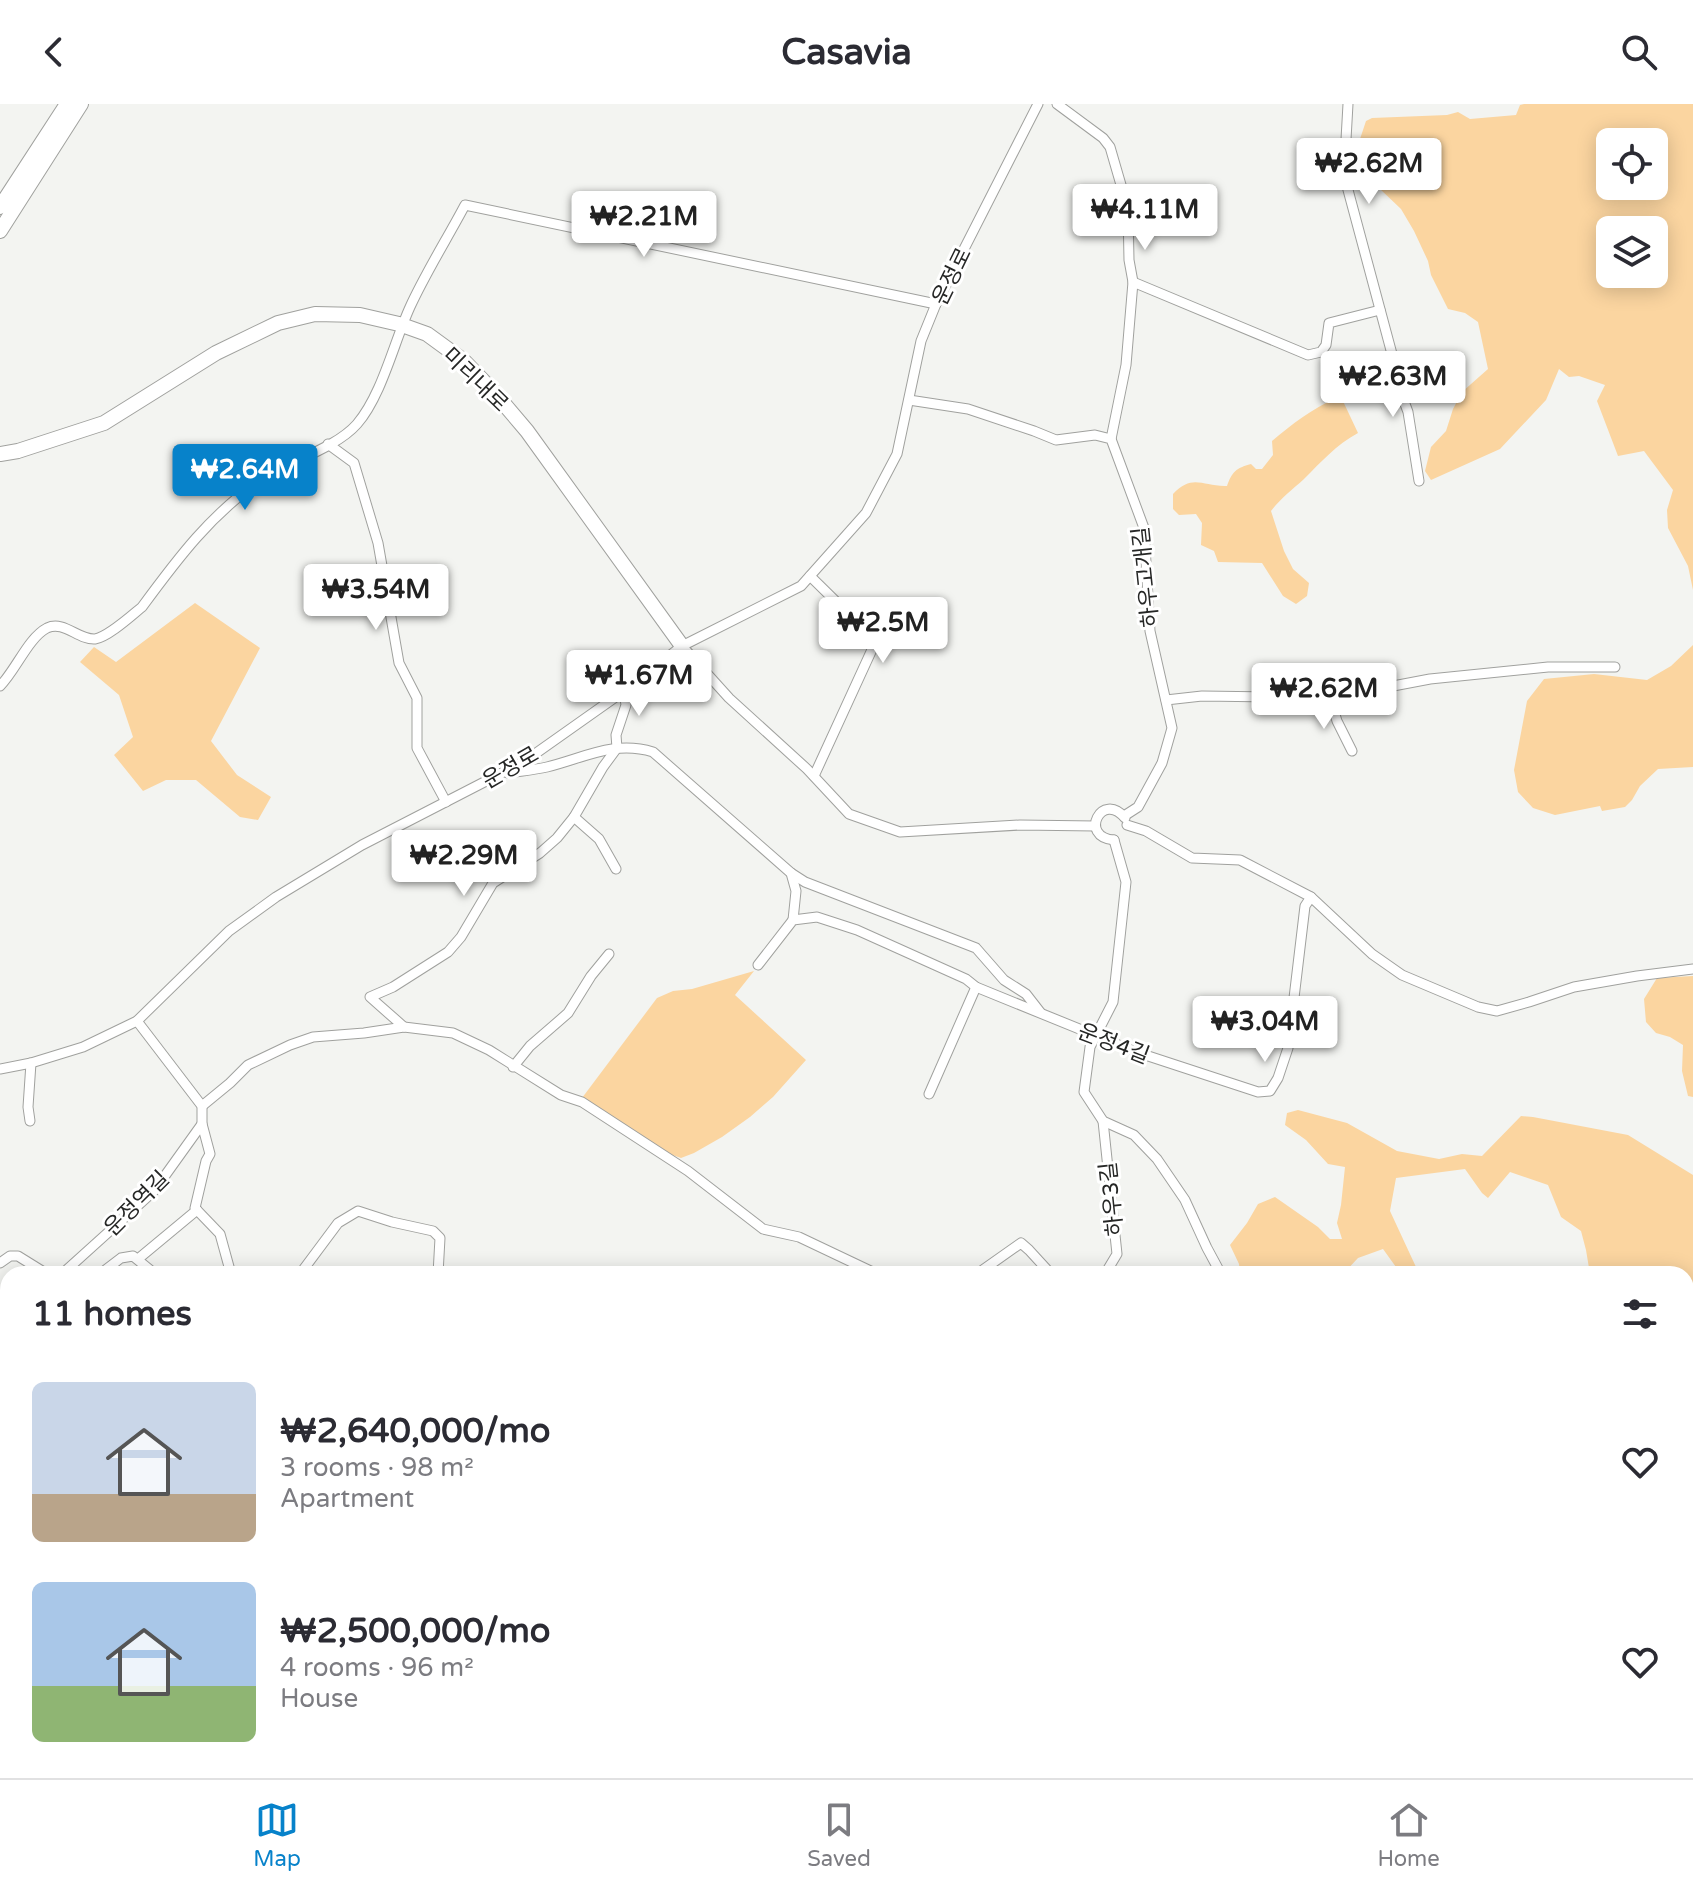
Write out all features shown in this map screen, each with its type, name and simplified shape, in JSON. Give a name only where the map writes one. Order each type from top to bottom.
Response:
[{"type":"street","name":"운정로","points":[[0,1069],[83,1047],[137,1021],[229,931],[276,897],[362,845],[525,761],[682,646],[801,586],[866,513],[897,454],[921,341],[936,304],[1038,104]]},
{"type":"street","points":[[909,400],[968,409],[1056,440],[1095,435],[1111,439],[1126,365],[1133,282],[1129,260],[1128,209],[1110,147],[1103,138],[1057,104]]},
{"type":"street","points":[[1348,104],[1344,175],[1398,385],[1408,412],[1419,481]]},
{"type":"street","points":[[0,207],[77,105]]},
{"type":"street","points":[[0,231],[77,105]]},
{"type":"street","points":[[0,686],[39,633],[52,626],[83,637],[98,638],[130,618],[203,528],[224,507],[264,478],[347,433],[357,423],[381,380],[411,305],[465,205],[936,304]]},
{"type":"street","points":[[1133,282],[1308,355],[1321,352],[1326,345],[1329,323],[1380,310]]},
{"type":"street","name":"미리내로","points":[[0,454],[104,423],[216,353],[278,323],[315,314],[360,315],[403,325],[427,334],[452,352],[493,391],[527,431],[682,646]]},
{"type":"street","name":"하우고개길","points":[[1111,439],[1144,528],[1150,631],[1172,728],[1162,763],[1138,807],[1125,821],[1120,837],[1114,840]]},
{"type":"street","points":[[328,444],[354,463],[378,543],[399,663],[417,698],[417,748],[446,802]]},
{"type":"street","points":[[810,576],[875,643],[814,776]]},
{"type":"street","points":[[682,646],[729,698],[814,776],[849,814],[900,832],[1020,825],[1095,826]]},
{"type":"street","points":[[1166,700],[1202,696],[1330,698],[1430,679],[1548,667],[1615,667]]},
{"type":"street","points":[[404,1027],[370,997],[393,987],[448,952],[461,937],[493,883],[540,853],[557,838],[574,817],[617,748],[616,735],[626,705],[624,691]]},
{"type":"street","points":[[1330,698],[1352,751]]},
{"type":"street","name":"운정4길","points":[[499,775],[545,768],[617,748],[637,747],[653,752],[791,873],[805,882],[976,948],[1004,980],[1026,994],[1042,1015]]},
{"type":"street","points":[[1217,1266],[1185,1200],[1157,1159],[1134,1135],[1103,1121],[1084,1092],[1090,1047],[1113,1002],[1126,882],[1114,840],[1099,834],[1095,826],[1097,817],[1103,811],[1118,811],[1125,821],[1192,858],[1240,860],[1311,897],[1372,954],[1402,975],[1478,1007],[1497,1011],[1574,987],[1693,969]]},
{"type":"street","points":[[574,817],[599,839],[616,869]]},
{"type":"street","points":[[758,965],[793,920],[796,891],[791,873]]},
{"type":"street","name":"운정4길","points":[[793,920],[817,917],[857,930],[966,979],[976,987],[1095,1037],[1258,1092],[1270,1091],[1288,1048],[1305,906],[1311,897]]},
{"type":"street","points":[[513,1066],[530,1046],[568,1013],[609,954]]},
{"type":"street","points":[[929,1094],[976,987]]},
{"type":"street","points":[[137,1021],[202,1106],[202,1124],[210,1154],[195,1208],[220,1234],[229,1266]]},
{"type":"street","points":[[202,1106],[248,1065],[313,1037],[404,1027],[453,1033],[489,1050],[561,1095],[582,1102],[688,1171],[763,1229],[799,1237],[860,1266]]},
{"type":"street","points":[[30,1121],[31,1063]]},
{"type":"street","name":"하우3길","points":[[1103,1121],[1117,1254],[1110,1266]]},
{"type":"street","name":"운정역길","points":[[71,1266],[154,1191],[202,1124]]},
{"type":"street","points":[[146,1266],[138,1259],[197,1210]]},
{"type":"street","points":[[306,1266],[338,1223],[358,1211],[433,1231],[440,1238],[438,1266]]},
{"type":"street","points":[[988,1266],[1021,1243],[1044,1266]]},
{"type":"street","points":[[0,1263],[10,1256],[18,1256],[34,1266]]},
{"type":"street","name":"운정역길","points":[[110,1266],[121,1258],[133,1256],[138,1259]]},
{"type":"shaded area","points":[[1524,104],[1693,104],[1693,590],[1688,566],[1668,528],[1667,510],[1673,490],[1644,451],[1618,456],[1597,401],[1605,385],[1579,376],[1569,377],[1559,369],[1546,400],[1500,449],[1431,480],[1425,471],[1431,447],[1446,431],[1462,392],[1488,369],[1478,322],[1465,313],[1448,309],[1414,231],[1401,209],[1380,189],[1358,145],[1366,121],[1372,118],[1458,112],[1470,119],[1516,115],[1520,105]]},
{"type":"shaded area","points":[[1336,398],[1342,399],[1358,433],[1329,454],[1271,511],[1293,569],[1309,583],[1307,596],[1296,604],[1283,596],[1262,563],[1218,562],[1214,551],[1201,545],[1202,523],[1196,514],[1179,515],[1173,509],[1173,494],[1186,484],[1198,482],[1227,486],[1235,471],[1251,464],[1256,469],[1262,469],[1273,455],[1272,441],[1302,417]]},
{"type":"shaded area","points":[[195,603],[260,648],[211,741],[237,775],[271,797],[258,820],[240,817],[196,780],[166,780],[143,791],[114,755],[133,737],[119,695],[80,662],[94,647],[116,662]]},
{"type":"shaded area","points":[[1693,645],[1693,767],[1658,769],[1640,786],[1625,807],[1602,811],[1600,806],[1555,815],[1533,808],[1518,792],[1514,770],[1527,701],[1544,679],[1594,674],[1647,680],[1671,666]]},
{"type":"shaded area","points":[[754,971],[735,995],[806,1060],[750,1117],[722,1137],[681,1158],[664,1152],[582,1098],[657,998],[673,991],[692,989]]},
{"type":"shaded area","points":[[1693,976],[1693,1097],[1688,1096],[1682,1071],[1683,1045],[1656,1033],[1646,1022],[1644,999],[1657,978]]},
{"type":"shaded area","points":[[1298,1110],[1347,1123],[1397,1151],[1439,1159],[1462,1154],[1482,1156],[1521,1116],[1628,1135],[1693,1175],[1693,1266],[1589,1266],[1581,1231],[1561,1217],[1548,1185],[1510,1172],[1488,1198],[1465,1169],[1396,1178],[1390,1211],[1416,1266],[1395,1266],[1383,1249],[1358,1258],[1350,1266],[1239,1266],[1230,1245],[1258,1204],[1275,1197],[1330,1239],[1342,1239],[1337,1223],[1345,1167],[1328,1164],[1306,1140],[1285,1125],[1287,1113]]}]
